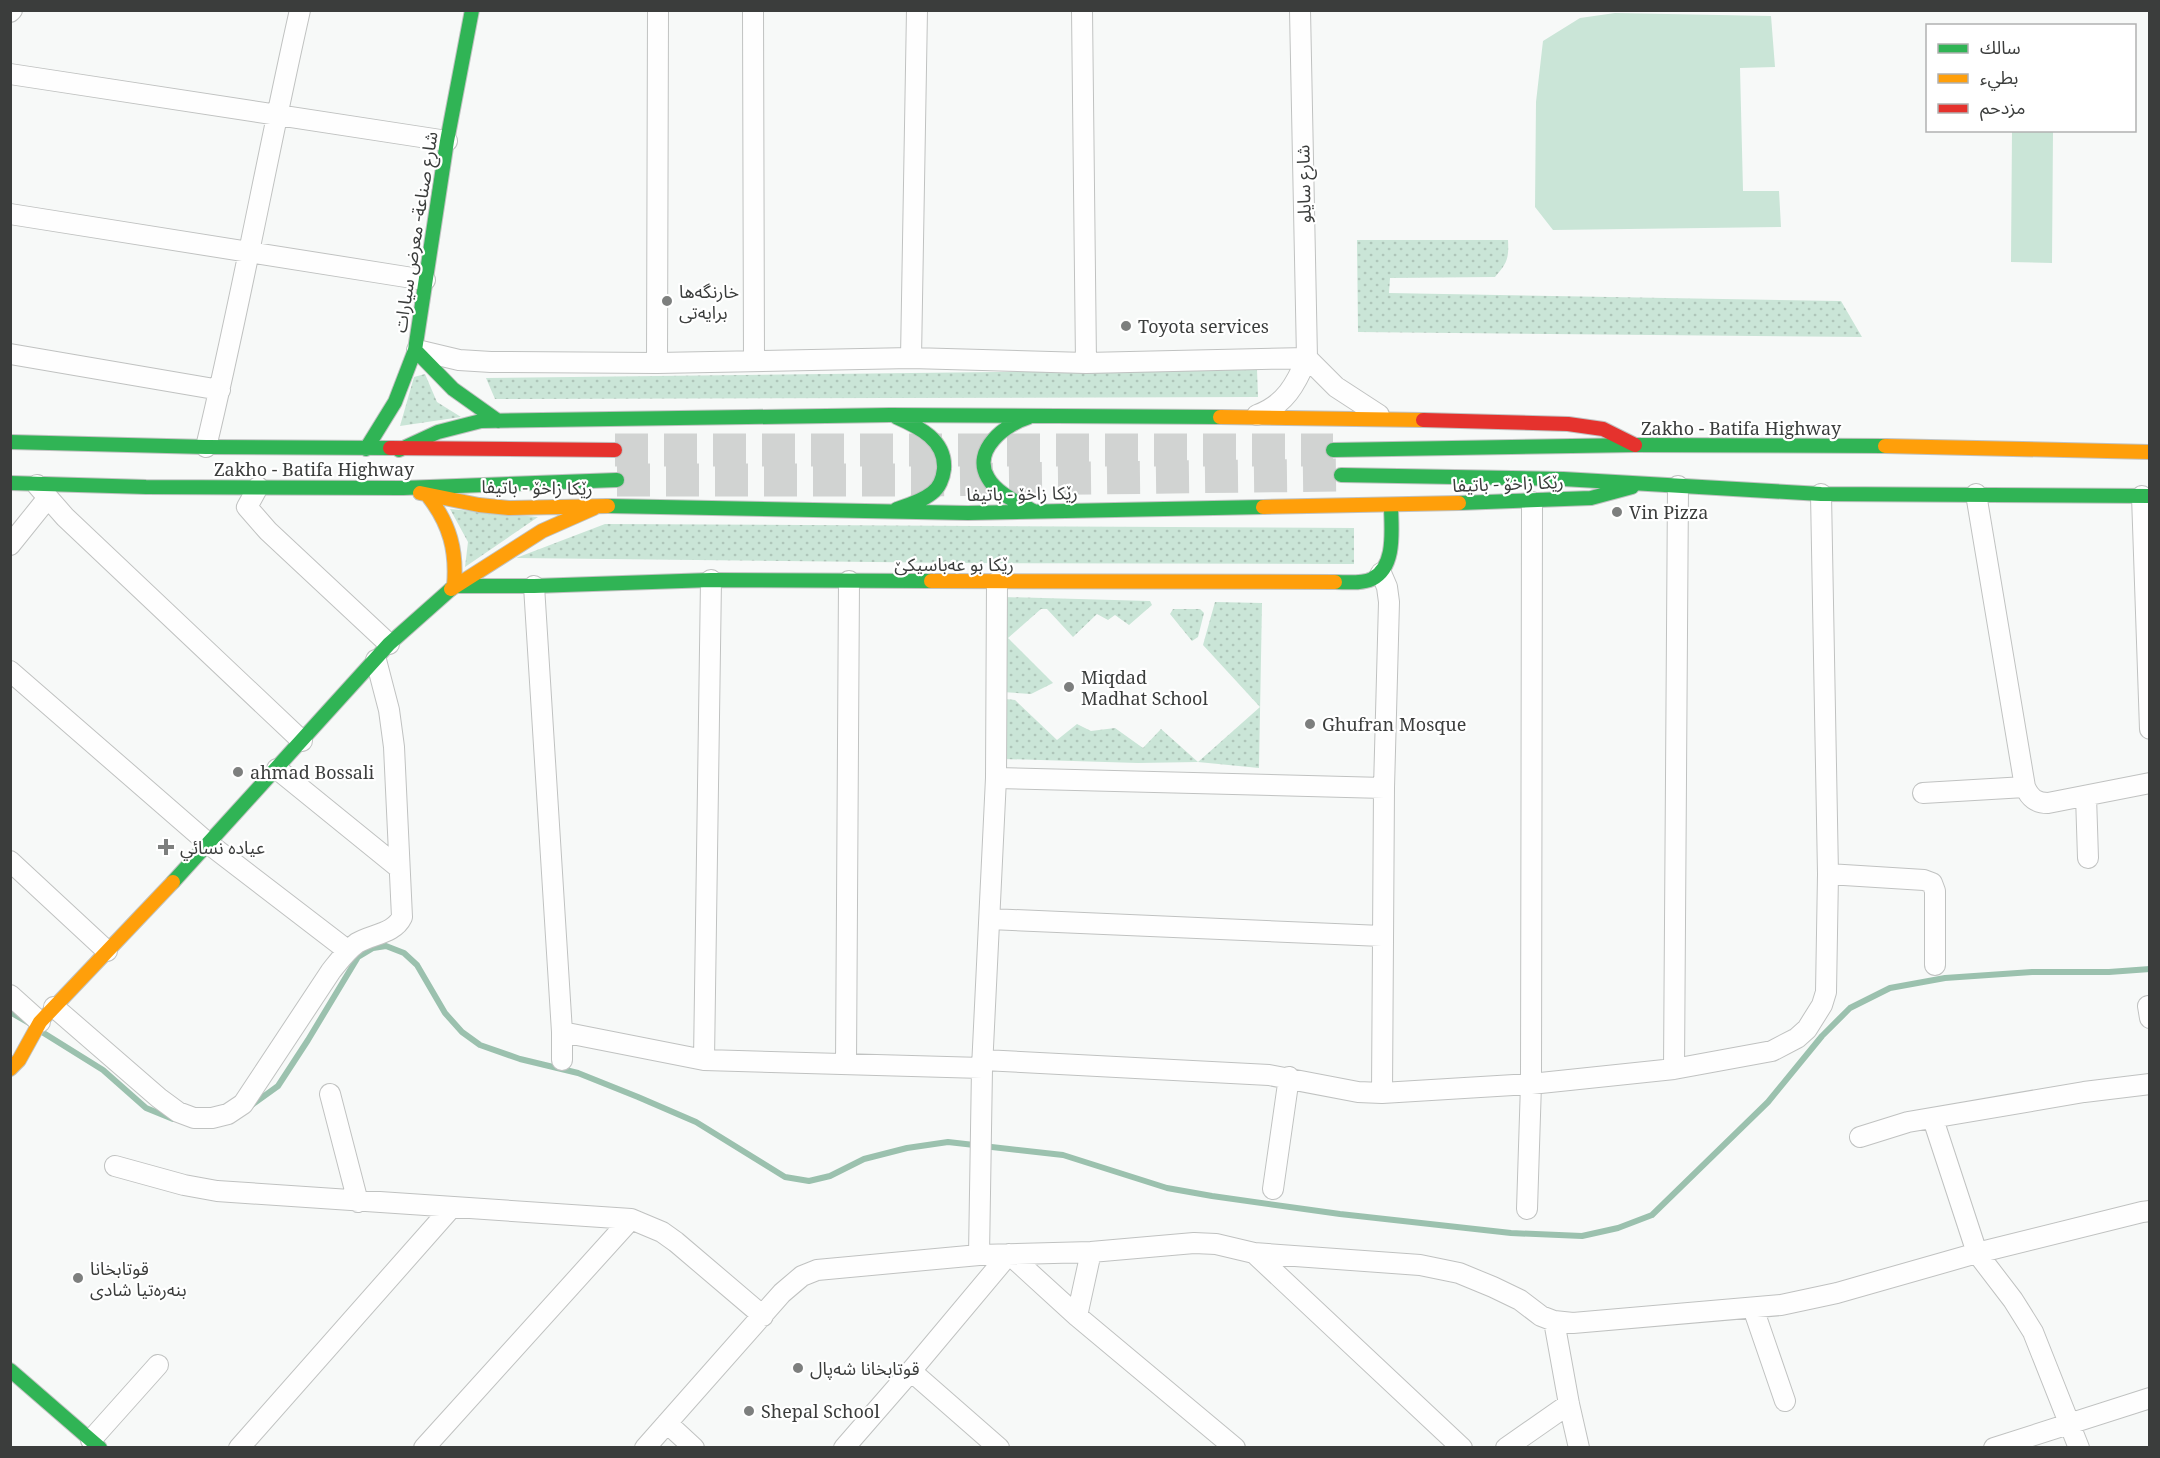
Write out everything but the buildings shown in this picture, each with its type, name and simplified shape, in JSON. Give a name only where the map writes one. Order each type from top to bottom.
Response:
[{"type":"main road","name":"شارع صناعة- معرض سيارات","points":[[366,449],[395,402],[414,350],[447,141],[472,10]]},
{"type":"main road","points":[[414,350],[453,389],[498,421]]},
{"type":"main road","points":[[890,415],[925,431],[936,441],[945,462],[941,483],[936,490],[930,495],[891,511]]},
{"type":"main road","points":[[399,450],[436,431],[480,421],[890,415],[1253,417],[1586,425],[1603,429],[1635,445]]},
{"type":"main road","points":[[1032,416],[1009,424],[991,441],[985,451],[984,462],[986,473],[992,484],[1010,499],[1033,511]]},
{"type":"main road","name":"Zakho - Batifa Highway","points":[[10,442],[399,450],[615,450]]},
{"type":"main road","name":"Zakho - Batifa Highway","points":[[1333,450],[1635,445],[1898,446],[2150,452]]},
{"type":"main road","points":[[1341,476],[1489,476],[1821,494],[2146,496]]},
{"type":"main road","name":"Zakho - Batifa Highway","points":[[10,483],[42,492],[258,487],[403,488],[617,480]]},
{"type":"main road","name":"رێکا زاخۆ - باتیفا","points":[[403,488],[428,496],[509,508],[599,506],[968,513],[1532,502],[1591,498],[1642,484]]},
{"type":"main road","points":[[428,496],[440,509],[454,540],[456,557],[454,586]]},
{"type":"main road","points":[[1381,573],[1389,558],[1391,505]]},
{"type":"main road","points":[[15,1064],[40,1022],[209,844],[389,644],[454,586],[542,531],[599,506]]},
{"type":"main road","name":"رێكا بو عه‌باسيكێ","points":[[454,586],[534,586],[711,580],[1359,582],[1367,581],[1381,573]]},
{"type":"main road","points":[[10,1370],[95,1444]]},
{"type":"street","points":[[206,447],[300,10]]},
{"type":"street","points":[[657,363],[658,10]]},
{"type":"street","points":[[753,10],[754,361]]},
{"type":"street","points":[[911,358],[917,10]]},
{"type":"street","points":[[1082,10],[1086,363]]},
{"type":"street","name":"شارع سايلو","points":[[1253,417],[1266,412],[1287,396],[1295,385],[1306,358],[1300,10]]},
{"type":"street","points":[[10,74],[447,141]]},
{"type":"street","points":[[10,214],[424,280]]},
{"type":"street","points":[[414,350],[474,361],[657,363],[911,358],[1086,363],[1306,358],[1336,387],[1387,419]]},
{"type":"street","points":[[10,354],[220,390]]},
{"type":"street","points":[[1674,1069],[1678,486]]},
{"type":"street","points":[[247,507],[258,487]]},
{"type":"street","points":[[226,488],[268,531],[389,644]]},
{"type":"street","points":[[10,545],[42,492],[60,513],[302,741]]},
{"type":"street","points":[[562,1032],[704,1060],[846,1064],[982,1064],[1289,1077],[1340,1090],[1382,1093],[1531,1084],[1674,1069],[1772,1051],[1791,1042],[1807,1029],[1822,1005],[1826,992],[1828,874],[1821,494]]},
{"type":"street","points":[[1976,494],[2028,794],[2041,803],[2150,783]]},
{"type":"street","points":[[2146,496],[2150,729]]},
{"type":"street","points":[[1527,1209],[1531,1084],[1532,502]]},
{"type":"street","points":[[1381,573],[1387,587],[1389,602],[1384,788],[1382,1093]]},
{"type":"street","points":[[704,1060],[711,580]]},
{"type":"street","points":[[846,1064],[849,581]]},
{"type":"street","points":[[979,1255],[982,1064],[996,778],[997,582]]},
{"type":"street","points":[[534,586],[562,1060]]},
{"type":"street","points":[[54,1007],[178,1112],[194,1118],[212,1118],[228,1114],[243,1104],[347,950],[360,941],[393,929],[402,917],[394,747],[389,710],[376,660]]},
{"type":"street","points":[[10,671],[209,844],[347,950]]},
{"type":"street","points":[[277,769],[399,868]]},
{"type":"street","points":[[996,778],[1384,788]]},
{"type":"street","points":[[1923,793],[2025,787]]},
{"type":"street","points":[[2086,796],[2088,858]]},
{"type":"street","points":[[10,861],[107,951]]},
{"type":"street","points":[[1828,874],[1924,880],[1932,883],[1935,891],[1935,965]]},
{"type":"street","points":[[990,918],[1382,936]]},
{"type":"street","points":[[10,995],[40,1022]]},
{"type":"street","points":[[1273,1189],[1289,1077]]},
{"type":"street","points":[[1860,1137],[1884,1128],[1933,1119],[2084,1092],[2150,1084]]},
{"type":"street","points":[[330,1094],[358,1202]]},
{"type":"street","points":[[1933,1119],[1977,1253],[2013,1300],[2033,1332],[2079,1448]]},
{"type":"street","points":[[115,1166],[184,1185],[217,1191],[632,1220],[646,1224],[669,1237],[763,1316]]},
{"type":"street","points":[[239,1448],[452,1207]]},
{"type":"street","points":[[645,1448],[792,1283],[817,1270],[979,1255],[1090,1252],[1194,1243],[1216,1244],[1254,1253],[1420,1265],[1459,1273],[1520,1300],[1542,1316],[1554,1321],[1573,1323],[1781,1305],[1837,1293],[1977,1253],[2150,1211]]},
{"type":"street","points":[[424,1448],[632,1220]]},
{"type":"street","points":[[1077,1316],[1090,1252]]},
{"type":"street","points":[[1254,1253],[1462,1448]]},
{"type":"street","points":[[1009,1254],[1077,1316],[1235,1448]]},
{"type":"street","points":[[844,1448],[1009,1254]]},
{"type":"street","points":[[1753,1308],[1785,1401]]},
{"type":"street","points":[[1554,1321],[1579,1448]]},
{"type":"street","points":[[95,1444],[158,1365]]},
{"type":"street","points":[[911,1371],[999,1448]]},
{"type":"street","points":[[1994,1448],[2150,1398]]},
{"type":"street","points":[[1506,1448],[1569,1404]]},
{"type":"street","points":[[667,1423],[694,1448]]},
{"type":"green space","points":[[1615,13],[1771,16],[1775,67],[1740,68],[1743,191],[1779,191],[1781,227],[1553,230],[1535,207],[1536,102],[1543,41],[1580,18]]},
{"type":"green space","points":[[2012,132],[2053,132],[2052,263],[2011,262]]},
{"type":"green space","points":[[1357,240],[1508,240],[1506,260],[1495,277],[1390,278],[1389,293],[1841,301],[1862,337],[1358,332]]},
{"type":"green space","points":[[1257,369],[1258,397],[495,399],[486,378]]},
{"type":"green space","points":[[425,374],[437,402],[461,417],[400,426],[414,377]]},
{"type":"green space","points":[[450,509],[538,517],[465,567],[468,542]]},
{"type":"green space","points":[[605,524],[1354,528],[1354,564],[962,563],[516,558]]},
{"type":"green space","points":[[1004,597],[1150,601],[1152,605],[1129,625],[1115,615],[1108,620],[1097,614],[1073,637],[1047,609],[1041,609],[1008,638],[1053,683],[1031,694],[1002,692]]},
{"type":"green space","points":[[1215,602],[1262,603],[1259,768],[1198,762],[1260,707],[1203,645]]},
{"type":"green space","points":[[1173,609],[1200,609],[1204,613],[1198,637],[1192,641],[1170,614]]},
{"type":"green space","points":[[1005,699],[1015,700],[1057,740],[1077,724],[1091,731],[1115,728],[1143,748],[1161,729],[1198,762],[1138,763],[1004,759]]},
{"type":"waterway","points":[[249,1107],[278,1086],[358,957],[373,948],[386,946],[404,953],[417,965],[445,1013],[462,1032],[480,1045],[520,1059],[578,1073],[696,1122],[785,1177],[809,1181],[830,1176],[864,1159],[907,1148],[948,1142],[1063,1155],[1167,1188],[1212,1196],[1340,1214],[1511,1233],[1582,1236],[1618,1228],[1652,1215],[1768,1102],[1822,1036],[1850,1008],[1890,988],[1945,978],[2032,972],[2109,972],[2150,969]]},
{"type":"waterway","points":[[10,1012],[29,1023]]},
{"type":"waterway","points":[[42,1032],[103,1070],[146,1108],[173,1119]]},
{"type":"tunnel","points":[[615,450],[1333,450]]},
{"type":"tunnel","points":[[617,480],[920,480],[1341,475]]},
{"type":"traffic: fast","points":[[366,449],[395,402],[415,350],[447,141],[472,10]]},
{"type":"traffic: fast","points":[[415,350],[453,389],[498,421]]},
{"type":"traffic: fast","points":[[399,450],[438,432],[481,421],[890,415],[1220,417]]},
{"type":"traffic: fast","points":[[896,417],[922,430],[936,442],[941,450],[944,469],[943,476],[934,491],[920,501],[897,509]]},
{"type":"traffic: fast","points":[[1029,417],[1001,432],[987,448],[984,468],[988,478],[997,489],[1033,511]]},
{"type":"traffic: fast","points":[[10,442],[206,447],[390,448]]},
{"type":"traffic: fast","points":[[1333,450],[1635,445],[1885,446]]},
{"type":"traffic: fast","points":[[1341,475],[1563,479],[1821,494],[2150,496]]},
{"type":"traffic: fast","points":[[10,483],[146,487],[403,488],[617,480]]},
{"type":"traffic: fast","points":[[1459,503],[1591,498],[1632,487]]},
{"type":"traffic: fast","points":[[1335,582],[1363,582],[1372,579],[1386,565],[1392,535],[1391,505]]},
{"type":"traffic: fast","points":[[608,506],[968,513],[1263,507]]},
{"type":"traffic: fast","points":[[454,586],[534,586],[711,580],[931,581]]},
{"type":"traffic: fast","points":[[173,882],[389,644],[451,589]]},
{"type":"traffic: fast","points":[[10,1370],[100,1448]]},
{"type":"traffic: slow","points":[[1220,417],[1423,420]]},
{"type":"traffic: slow","points":[[1885,446],[2150,452]]},
{"type":"traffic: slow","points":[[420,493],[479,505],[509,508],[608,506]]},
{"type":"traffic: slow","points":[[428,496],[442,517],[450,538],[454,561],[454,586]]},
{"type":"traffic: slow","points":[[1263,507],[1459,503]]},
{"type":"traffic: slow","points":[[451,589],[542,531],[594,508]]},
{"type":"traffic: slow","points":[[931,581],[1335,582]]},
{"type":"traffic: slow","points":[[10,1069],[19,1060],[40,1022],[173,882]]},
{"type":"traffic: jam","points":[[1423,420],[1568,424],[1603,429],[1635,445]]},
{"type":"traffic: jam","points":[[390,448],[615,450]]},
{"type":"place","name":"خارنگه‌ها برايه‌تى","points":[[667,301]]},
{"type":"place","name":"Toyota services","points":[[1126,326]]},
{"type":"place","name":"Vin Pizza","points":[[1617,512]]},
{"type":"place","name":"Miqdad Madhat School","points":[[1069,687]]},
{"type":"place","name":"Ghufran Mosque","points":[[1310,724]]},
{"type":"place","name":"ahmad Bossali","points":[[238,772]]},
{"type":"place","name":"عياده نسائي","points":[[166,847]]},
{"type":"place","name":"قوتابخانا بنەرەتیا شادی","points":[[78,1278]]},
{"type":"place","name":"قوتابخانا شەپال","points":[[798,1368]]},
{"type":"place","name":"Shepal School","points":[[749,1411]]}]
